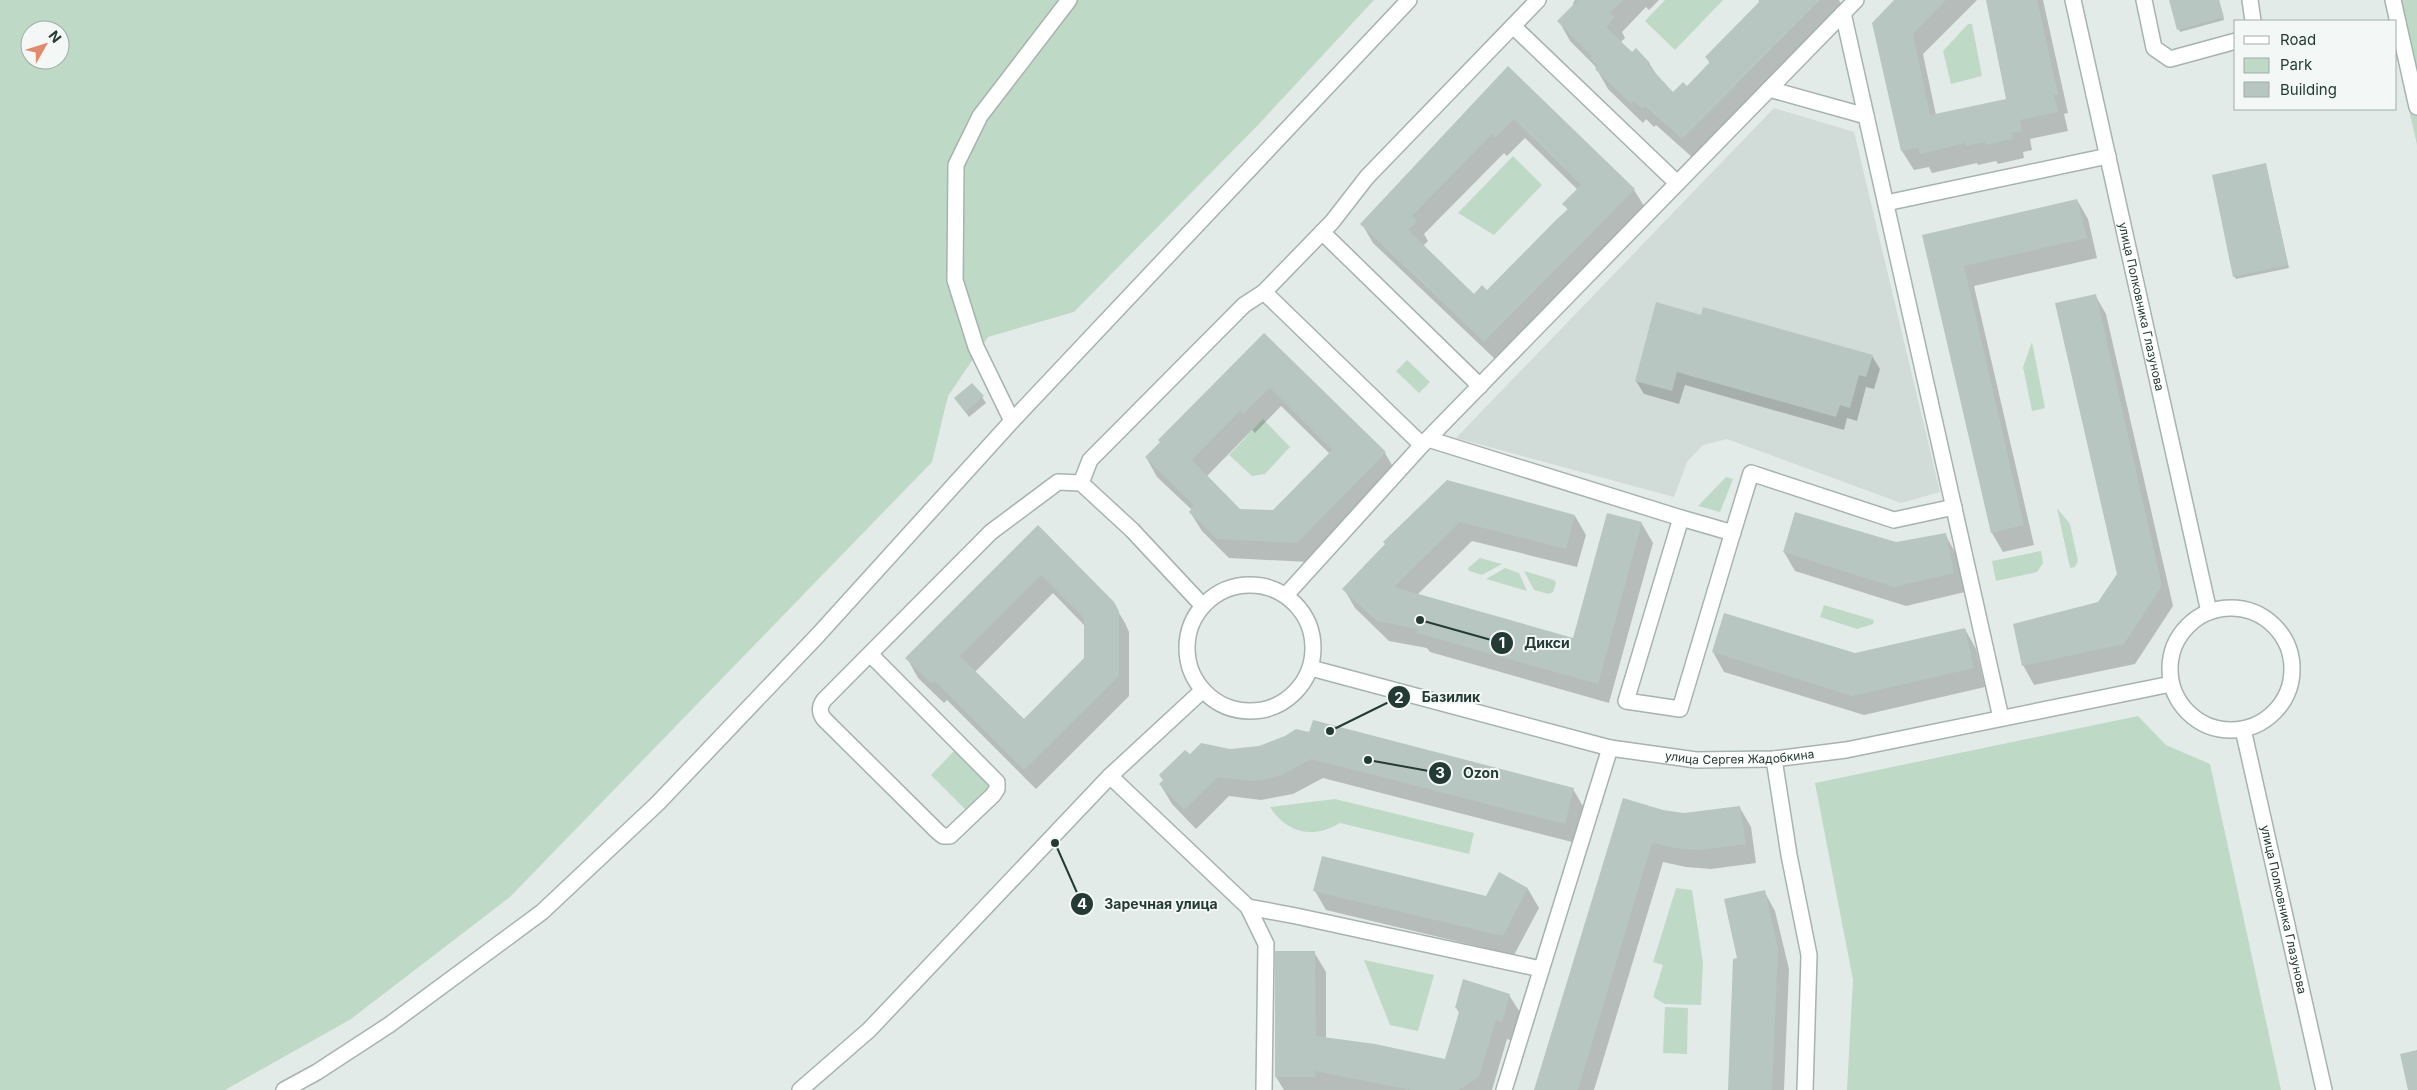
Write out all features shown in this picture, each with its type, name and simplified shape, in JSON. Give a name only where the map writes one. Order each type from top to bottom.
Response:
[{"type":"street","points":[[1012,421],[976,347],[955,280],[956,165],[980,116],[1069,0]]},
{"type":"street","points":[[284,1090],[317,1072],[389,1025],[542,912],[665,796],[818,634],[1012,421],[1409,0]]},
{"type":"street","points":[[1081,483],[1090,460],[1244,305],[1264,292],[1322,232],[1367,177],[1538,0]]},
{"type":"street","points":[[1286,595],[1425,442],[1856,0]]},
{"type":"street","name":"улица Полковника Глазунова","points":[[2073,0],[2209,612]]},
{"type":"street","points":[[2144,0],[2154,48],[2170,58],[2234,42]]},
{"type":"street","points":[[2250,0],[2253,20]]},
{"type":"street","points":[[2393,0],[2417,106]]},
{"type":"street","points":[[1843,13],[2002,718]]},
{"type":"street","points":[[1513,26],[1677,183]]},
{"type":"street","points":[[1769,89],[1866,116]]},
{"type":"street","points":[[1886,203],[2108,156]]},
{"type":"street","points":[[1322,232],[1480,386]]},
{"type":"street","points":[[1264,292],[1425,442],[1733,533]]},
{"type":"street","points":[[1681,518],[1626,701],[1680,709],[1751,473],[1894,520],[1954,507]]},
{"type":"street","points":[[870,654],[997,782],[997,789],[993,795],[950,836],[943,836],[938,832],[820,713],[820,705],[824,700],[870,654],[992,532],[1058,482],[1081,483],[1132,530],[1203,606]]},
{"type":"street","points":[[1254,584],[1271,587],[1286,595],[1298,606],[1310,628],[1314,652],[1311,668],[1304,683],[1293,696],[1279,705],[1263,710],[1247,712],[1230,708],[1215,701],[1203,690],[1193,676],[1188,660],[1187,644],[1190,628],[1203,606],[1222,591],[1238,585],[1254,584]]},
{"type":"street","points":[[2238,608],[2253,612],[2266,619],[2285,641],[2290,655],[2292,677],[2285,698],[2277,710],[2266,720],[2243,729],[2224,730],[2209,726],[2196,720],[2185,710],[2171,684],[2171,654],[2176,640],[2190,623],[2209,612],[2238,608]]},
{"type":"street","name":"улица Сергея Жадобкина","points":[[1311,668],[1610,748],[1696,760],[1774,759],[1846,750],[2171,684]]},
{"type":"street","points":[[800,1090],[869,1030],[1110,776],[1203,690]]},
{"type":"street","name":"улица Полковника Глазунова","points":[[2243,729],[2324,1090]]},
{"type":"street","points":[[1504,1090],[1610,748]]},
{"type":"street","points":[[1774,759],[1788,855],[1810,955],[1805,1090]]},
{"type":"street","points":[[1110,776],[1248,908],[1266,944],[1264,1090]]},
{"type":"street","points":[[1248,908],[1296,916],[1541,969]]},
{"type":"shaded area","points":[[1774,108],[1854,132],[1940,492],[1901,503],[1727,439],[1703,445],[1687,462],[1674,497],[1456,438]]},
{"type":"green space","points":[[0,0],[1374,0],[1258,125],[1074,312],[988,337],[948,396],[932,462],[510,897],[351,1019],[225,1090],[0,1090]]},
{"type":"green space","points":[[1665,0],[1723,0],[1675,50],[1645,21]]},
{"type":"green space","points":[[2384,0],[2417,0],[2417,145],[2397,57],[2397,20],[2389,20]]},
{"type":"green space","points":[[1968,24],[1972,24],[1982,76],[1951,84],[1943,51]]},
{"type":"green space","points":[[1513,156],[1542,185],[1494,235],[1458,213]]},
{"type":"green space","points":[[2032,342],[2045,408],[2032,411],[2023,367]]},
{"type":"green space","points":[[1407,360],[1430,382],[1419,393],[1396,371]]},
{"type":"green space","points":[[1263,419],[1290,447],[1265,474],[1252,476],[1229,455]]},
{"type":"green space","points":[[1726,477],[1733,479],[1720,512],[1698,506]]},
{"type":"green space","points":[[2057,508],[2070,524],[2078,561],[2075,567],[2070,568]]},
{"type":"green space","points":[[2041,551],[2043,563],[2037,572],[1996,581],[1992,561]]},
{"type":"green space","points":[[1480,558],[1502,564],[1482,575],[1469,571],[1468,568]]},
{"type":"green space","points":[[1505,568],[1519,573],[1527,591],[1486,579]]},
{"type":"green space","points":[[1524,571],[1554,580],[1556,583],[1553,592],[1549,594],[1534,590]]},
{"type":"green space","points":[[1824,605],[1874,620],[1873,624],[1857,629],[1820,617]]},
{"type":"green space","points":[[2138,716],[2166,745],[2210,764],[2281,1090],[1847,1090],[1853,980],[1815,783]]},
{"type":"green space","points":[[954,751],[990,787],[967,811],[931,775]]},
{"type":"green space","points":[[1335,799],[1474,833],[1469,854],[1340,823],[1320,831],[1302,831],[1284,823],[1270,807]]},
{"type":"green space","points":[[1676,888],[1692,890],[1703,963],[1701,1005],[1665,1004],[1653,997],[1663,965],[1653,962]]},
{"type":"green space","points":[[1364,960],[1434,975],[1418,1031],[1390,1025]]},
{"type":"green space","points":[[1665,1007],[1688,1008],[1687,1054],[1663,1053]]},
{"type":"building","points":[[1578,0],[1623,0],[1610,13],[1615,17],[1606,27],[1632,52],[1636,48],[1650,63],[1648,65],[1673,92],[1683,82],[1687,86],[1710,62],[1705,57],[1761,0],[1820,0],[1682,139],[1645,106],[1642,109],[1634,101],[1631,104],[1595,69],[1598,66],[1590,58],[1592,56],[1557,21]]},
{"type":"building","points":[[1894,0],[1946,0],[1913,34],[1930,115],[2006,99],[1986,0],[2037,0],[2058,94],[2054,95],[2058,112],[2020,120],[2022,131],[2012,133],[2013,139],[1986,145],[1985,142],[1966,146],[1965,143],[1920,154],[1918,148],[1901,151],[1872,23]]},
{"type":"building","points":[[2169,0],[2219,0],[2224,17],[2177,30]]},
{"type":"building","points":[[1508,66],[1635,189],[1484,342],[1360,224]],"holes":[[[1514,119],[1581,185],[1562,204],[1568,209],[1487,290],[1482,285],[1474,294],[1408,230],[1417,221],[1412,216],[1492,134],[1495,138]]]},
{"type":"building","points":[[2266,163],[2288,265],[2233,277],[2212,175]]},
{"type":"building","points":[[2077,199],[2087,238],[1964,266],[2024,525],[1991,533],[1922,235]]},
{"type":"building","points":[[2096,294],[2162,586],[2124,644],[2022,666],[2013,624],[2098,602],[2117,574],[2055,303]]},
{"type":"building","points":[[1656,302],[1701,315],[1703,307],[1873,355],[1866,377],[1859,375],[1850,408],[1840,405],[1836,417],[1677,372],[1672,391],[1635,381]]},
{"type":"building","points":[[1264,333],[1386,452],[1297,543],[1217,539],[1189,512],[1194,506],[1145,457],[1160,442],[1158,440]],"holes":[[[1270,388],[1332,450],[1273,510],[1240,509],[1192,460],[1240,411],[1243,414]]]},
{"type":"building","points":[[972,383],[984,396],[965,412],[954,398]]},
{"type":"building","points":[[1447,480],[1575,515],[1566,549],[1460,522],[1394,587],[1573,638],[1607,513],[1642,522],[1598,684],[1417,633],[1418,629],[1377,621],[1342,589],[1385,544],[1383,542]]},
{"type":"building","points":[[1795,512],[1896,542],[1946,533],[1954,573],[1894,587],[1783,552]]},
{"type":"building","points":[[1038,525],[1114,602],[1119,611],[1119,676],[1024,770],[935,681],[932,684],[905,658]],"holes":[[[1041,575],[1084,618],[1084,658],[1024,719],[960,656]]]},
{"type":"building","points":[[1724,613],[1855,653],[1965,628],[1974,668],[1852,696],[1712,652]]},
{"type":"building","points":[[1313,720],[1574,788],[1565,824],[1311,759],[1282,775],[1266,779],[1250,781],[1218,777],[1184,810],[1159,784],[1163,780],[1159,775],[1185,750],[1190,754],[1201,743],[1230,749],[1259,746],[1285,736],[1296,729],[1309,732]]},
{"type":"building","points":[[1623,798],[1663,810],[1684,813],[1740,806],[1746,844],[1699,850],[1674,848],[1652,843],[1578,1090],[1534,1090]]},
{"type":"building","points":[[1322,856],[1486,896],[1499,872],[1528,888],[1503,936],[1313,891]]},
{"type":"building","points":[[1765,890],[1778,949],[1772,1090],[1728,1090],[1733,959],[1737,958],[1724,899]]},
{"type":"building","points":[[1275,951],[1315,951],[1316,1036],[1375,1044],[1445,1059],[1460,1009],[1455,1008],[1463,979],[1510,994],[1502,1022],[1496,1020],[1479,1077],[1459,1090],[1411,1090],[1315,1071],[1315,1077],[1275,1077]]},
{"type":"building","points":[[2417,1050],[2417,1090],[2408,1090],[2400,1054]]},
{"type":"place","name":"Дикси","points":[[1420,620]]},
{"type":"place","name":"Базилик","points":[[1330,731]]},
{"type":"place","name":"Ozon","points":[[1368,760]]},
{"type":"place","name":"Заречная улица","points":[[1055,843]]}]
